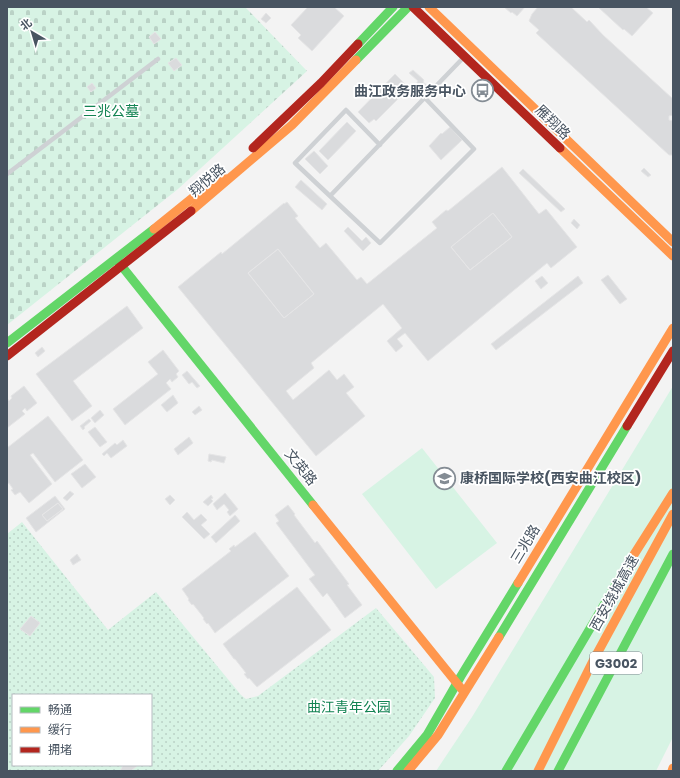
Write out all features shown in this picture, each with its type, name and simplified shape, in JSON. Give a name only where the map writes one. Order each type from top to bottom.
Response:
[{"type":"main road","name":"翔悦路","points":[[7,356],[258,144],[321,83],[393,7]]},
{"type":"main road","name":"翔悦路","points":[[7,343],[209,196],[292,126],[408,7]]},
{"type":"main road","name":"雁翔路","points":[[413,7],[673,256]]},
{"type":"main road","name":"雁翔路","points":[[429,7],[673,242]]},
{"type":"main road","name":"文英路","points":[[121,260],[466,689]]},
{"type":"main road","name":"三兆路","points":[[397,771],[427,735],[673,328]]},
{"type":"main road","name":"三兆路","points":[[408,771],[438,734],[673,352]]},
{"type":"main road","points":[[506,771],[551,697],[616,584],[673,493]]},
{"type":"main road","name":"西安绕城高速","points":[[538,771],[593,661],[673,514]]},
{"type":"main road","name":"G3002","points":[[558,771],[673,554]]},
{"type":"main road","points":[[568,771],[636,623]]},
{"type":"main road","points":[[499,771],[551,697]]},
{"type":"lane","points":[[330,196],[426,98],[464,56]]},
{"type":"lane","points":[[7,174],[158,59]]},
{"type":"lane","points":[[380,145],[346,110],[295,163],[380,243],[474,149],[426,98]]},
{"type":"green space","name":"三兆公墓","points":[[7,7],[245,7],[307,71],[178,189],[7,325]]},
{"type":"green space","points":[[673,386],[673,737],[656,771],[436,771],[472,717]]},
{"type":"green space","points":[[422,448],[497,543],[436,589],[362,494]]},
{"type":"green space","name":"曲江青年公园","points":[[22,522],[108,630],[156,592],[241,695],[246,699],[258,696],[376,608],[434,677],[435,698],[409,736],[378,771],[7,771],[7,534]]},
{"type":"building","points":[[308,7],[334,7],[344,16],[312,51],[298,38],[301,35],[291,25]]},
{"type":"building","points":[[504,7],[525,7],[517,16]]},
{"type":"building","points":[[538,7],[571,7],[587,22],[589,20],[603,35],[673,99],[673,115],[669,116],[669,120],[673,121],[673,155],[669,155],[536,33],[539,30],[529,21],[532,14]]},
{"type":"building","points":[[598,7],[646,7],[653,13],[632,36],[624,29],[623,30]]},
{"type":"building","points":[[266,13],[271,18],[266,23],[261,19]]},
{"type":"building","points":[[155,32],[161,39],[154,44],[149,37]]},
{"type":"building","points":[[176,58],[182,65],[174,71],[168,63]]},
{"type":"building","points":[[413,70],[429,87],[423,93],[417,87],[418,86],[416,84],[418,81],[409,73]]},
{"type":"building","points":[[395,74],[408,87],[376,121],[374,119],[369,123],[358,112]]},
{"type":"building","points":[[92,83],[96,88],[91,92],[87,87]]},
{"type":"building","points":[[347,122],[356,131],[328,160],[319,151]]},
{"type":"building","points":[[450,127],[462,140],[441,160],[429,146],[441,133],[442,134]]},
{"type":"building","points":[[314,151],[328,166],[320,174],[305,159]]},
{"type":"building","points":[[502,167],[539,214],[546,209],[577,247],[551,268],[547,263],[428,361],[405,333],[397,339],[403,346],[396,352],[387,341],[402,328],[383,304],[311,363],[314,368],[286,391],[293,400],[329,370],[337,380],[344,374],[354,387],[346,393],[365,416],[316,456],[178,287],[287,202],[298,216],[295,218],[320,248],[326,243],[357,280],[361,277],[367,284],[437,228],[432,222],[446,210],[448,211]],"holes":[[[493,213],[512,237],[470,270],[451,247]],[[278,249],[314,294],[284,318],[248,273]]]},
{"type":"building","points":[[644,168],[651,175],[648,177],[641,171]]},
{"type":"building","points":[[523,169],[565,209],[561,212],[519,173]]},
{"type":"building","points":[[301,180],[327,204],[322,210],[295,187]]},
{"type":"building","points":[[493,213],[512,237],[470,270],[451,247]]},
{"type":"building","points":[[574,219],[580,225],[577,229],[571,223]]},
{"type":"building","points":[[348,227],[362,241],[366,237],[371,243],[363,251],[344,231]]},
{"type":"building","points":[[278,249],[314,294],[284,318],[248,273]]},
{"type":"building","points":[[608,275],[627,299],[620,304],[601,280]]},
{"type":"building","points":[[542,276],[548,283],[541,289],[535,281]]},
{"type":"building","points":[[578,276],[583,283],[496,350],[491,344]]},
{"type":"building","points":[[127,306],[143,328],[73,381],[92,406],[72,421],[36,374]]},
{"type":"building","points":[[42,347],[45,351],[38,357],[35,353]]},
{"type":"building","points":[[163,350],[179,371],[176,374],[178,377],[172,382],[170,379],[166,383],[171,389],[125,425],[113,409],[158,374],[148,362]]},
{"type":"building","points":[[187,371],[200,386],[197,388],[192,382],[189,384],[182,375]]},
{"type":"building","points":[[24,386],[37,403],[27,411],[25,408],[22,411],[25,414],[7,428],[7,398],[9,401],[12,398],[11,396]]},
{"type":"building","points":[[173,395],[178,403],[167,412],[161,405]]},
{"type":"building","points":[[199,406],[202,410],[195,415],[192,412]]},
{"type":"building","points":[[100,410],[104,415],[95,423],[91,418]]},
{"type":"building","points":[[48,416],[83,460],[55,482],[33,453],[30,455],[52,484],[29,503],[20,492],[15,495],[11,490],[13,489],[9,483],[7,484],[7,448]]},
{"type":"building","points":[[89,419],[91,421],[84,427],[85,428],[83,430],[80,426]]},
{"type":"building","points":[[95,427],[107,442],[100,447],[88,432]]},
{"type":"building","points":[[189,437],[193,443],[178,455],[174,449]]},
{"type":"building","points":[[123,440],[127,446],[111,458],[107,453],[104,456],[102,454],[115,443],[117,445]]},
{"type":"building","points":[[209,454],[226,457],[224,463],[212,460],[211,462],[208,461]]},
{"type":"building","points":[[85,464],[96,477],[82,488],[71,474]]},
{"type":"building","points":[[70,491],[74,494],[67,501],[63,498]]},
{"type":"building","points":[[225,493],[238,509],[230,516],[227,512],[229,510],[224,504],[217,510],[213,504]]},
{"type":"building","points":[[170,495],[175,500],[170,505],[165,499]]},
{"type":"building","points":[[211,495],[213,498],[211,499],[213,501],[208,506],[203,502]]},
{"type":"building","points":[[55,496],[65,509],[36,532],[26,518]],"holes":[[[58,503],[63,509],[47,521],[42,515]]]},
{"type":"building","points":[[58,503],[63,509],[47,521],[42,515]]},
{"type":"building","points":[[288,505],[315,543],[317,541],[349,584],[347,585],[362,605],[345,618],[327,593],[323,597],[309,579],[315,575],[276,523],[279,521],[275,515]]},
{"type":"building","points":[[187,512],[194,520],[201,514],[207,520],[201,525],[210,534],[204,539],[182,517]]},
{"type":"building","points":[[235,515],[240,521],[216,543],[211,537]]},
{"type":"building","points":[[255,532],[289,576],[215,633],[193,604],[192,605],[188,600],[189,599],[182,589],[231,551],[229,549],[234,545],[235,547]]},
{"type":"building","points":[[77,554],[81,560],[73,565],[70,560]]},
{"type":"building","points":[[297,587],[331,630],[257,687],[244,674],[246,673],[223,644]]},
{"type":"building","points":[[31,616],[40,623],[30,636],[20,629]]},
{"type":"building","points":[[122,766],[137,766],[131,771],[120,771]]},
{"type":"traffic: fast","points":[[358,44],[393,7]]},
{"type":"traffic: fast","points":[[356,60],[408,7]]},
{"type":"traffic: fast","points":[[7,343],[154,229]]},
{"type":"traffic: fast","points":[[116,259],[313,505]]},
{"type":"traffic: fast","points":[[499,637],[627,426]]},
{"type":"traffic: fast","points":[[558,771],[673,554]]},
{"type":"traffic: fast","points":[[506,771],[628,564]]},
{"type":"traffic: fast","points":[[397,771],[427,735],[518,583]]},
{"type":"traffic: slow","points":[[429,7],[673,242]]},
{"type":"traffic: slow","points":[[191,211],[292,125],[356,60]]},
{"type":"traffic: slow","points":[[560,148],[673,256]]},
{"type":"traffic: slow","points":[[154,229],[222,174]]},
{"type":"traffic: slow","points":[[518,583],[673,328]]},
{"type":"traffic: slow","points":[[628,564],[673,493]]},
{"type":"traffic: slow","points":[[313,505],[464,692]]},
{"type":"traffic: slow","points":[[538,771],[593,661],[673,514]]},
{"type":"traffic: slow","points":[[408,771],[438,735],[499,637]]},
{"type":"traffic: jam","points":[[413,7],[560,148]]},
{"type":"traffic: jam","points":[[253,148],[321,83],[358,44]]},
{"type":"traffic: jam","points":[[7,356],[191,211]]},
{"type":"traffic: jam","points":[[627,426],[673,351]]},
{"type":"place","name":"曲江政务服务中心","points":[[482,91]]},
{"type":"place","name":"康桥国际学校(西安曲江校区)","points":[[444,478]]}]
